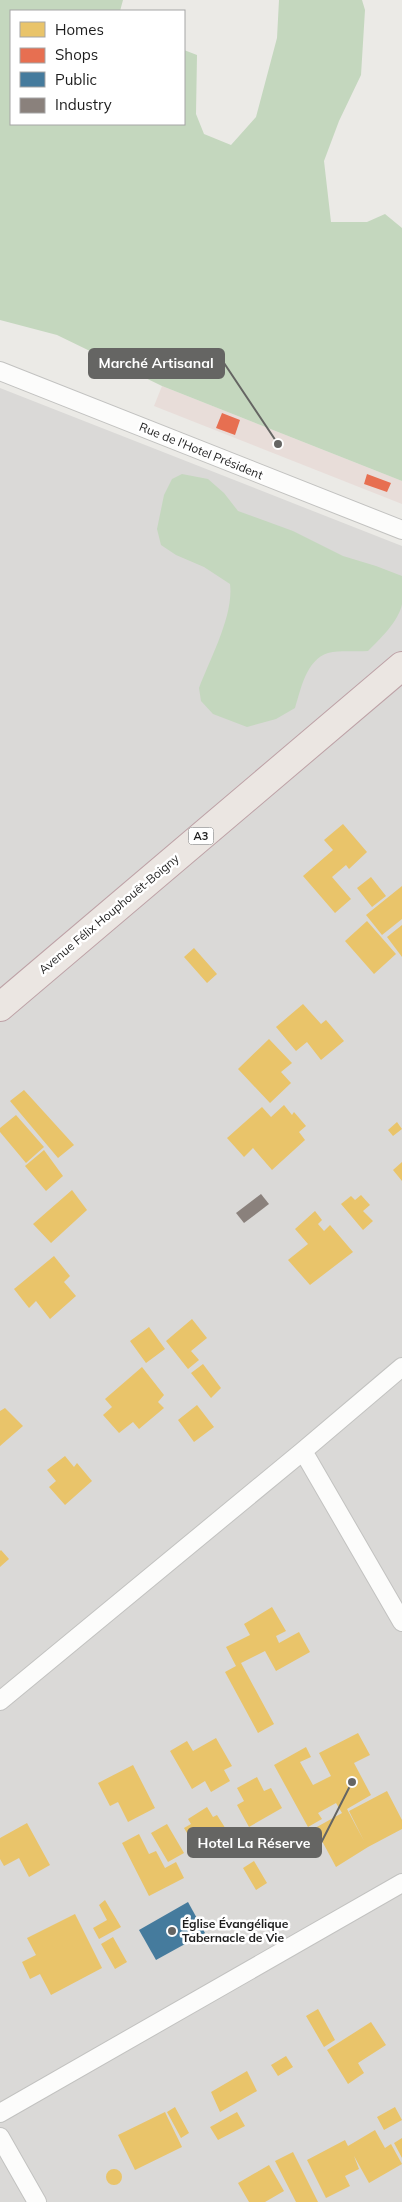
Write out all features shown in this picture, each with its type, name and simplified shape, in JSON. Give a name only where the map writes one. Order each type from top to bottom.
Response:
[{"type":"highway","name":"Avenue Félix Houphouët-Boigny","points":[[0,1007],[402,666]]},
{"type":"street","name":"Rue de l'Hotel Président","points":[[0,371],[402,530]]},
{"type":"street","points":[[0,1701],[304,1451],[402,1367]]},
{"type":"street","points":[[304,1451],[402,1622]]},
{"type":"street","points":[[0,2113],[402,1883]]},
{"type":"street","points":[[0,2137],[37,2202]]},
{"type":"shaded area","points":[[162,386],[402,481],[402,504],[154,406]]},
{"type":"shaded area","points":[[0,388],[402,546],[402,2202],[0,2202]]},
{"type":"green space","points":[[0,0],[123,0],[120,10],[10,10],[10,125],[185,125],[185,50],[197,55],[196,114],[204,134],[231,145],[256,117],[277,38],[279,0],[362,0],[365,10],[361,75],[339,121],[324,161],[331,222],[367,222],[385,214],[402,228],[402,481],[162,386],[57,335],[0,320]]},
{"type":"green space","points":[[182,474],[208,479],[224,493],[238,511],[293,531],[343,556],[402,576],[402,604],[397,617],[383,635],[368,651],[328,653],[314,662],[309,668],[302,684],[295,708],[276,719],[247,727],[213,714],[201,701],[199,688],[225,623],[230,596],[230,584],[204,567],[176,555],[161,545],[157,529],[164,495],[172,479]]},
{"type":"building: Homes","points":[[343,824],[367,852],[349,869],[346,865],[332,877],[351,899],[335,913],[303,876],[333,850],[324,840]]},
{"type":"building: Homes","points":[[371,877],[386,896],[372,907],[357,888]]},
{"type":"building: Homes","points":[[402,886],[402,919],[382,935],[366,915]]},
{"type":"building: Homes","points":[[367,921],[396,954],[374,974],[345,941]]},
{"type":"building: Homes","points":[[402,925],[402,957],[387,937]]},
{"type":"building: Homes","points":[[194,948],[217,974],[207,983],[184,957]]},
{"type":"building: Homes","points":[[303,1004],[321,1024],[326,1020],[344,1041],[321,1060],[307,1042],[296,1051],[276,1027]]},
{"type":"building: Homes","points":[[269,1039],[292,1063],[281,1072],[291,1083],[270,1103],[238,1069]]},
{"type":"building: Homes","points":[[24,1090],[74,1145],[58,1158],[10,1101]]},
{"type":"building: Homes","points":[[284,1105],[292,1115],[294,1112],[306,1126],[299,1132],[305,1140],[272,1170],[253,1148],[244,1157],[227,1138],[262,1107],[271,1117]]},
{"type":"building: Homes","points":[[16,1115],[44,1147],[26,1163],[0,1132],[0,1128]]},
{"type":"building: Homes","points":[[397,1122],[402,1129],[393,1136],[388,1130]]},
{"type":"building: Homes","points":[[44,1150],[63,1176],[46,1191],[25,1166]]},
{"type":"building: Homes","points":[[402,1162],[402,1181],[393,1170]]},
{"type":"building: Homes","points":[[72,1190],[87,1210],[51,1243],[33,1224]]},
{"type":"building: Homes","points":[[361,1195],[370,1205],[363,1211],[373,1221],[363,1230],[341,1204],[351,1196],[355,1200]]},
{"type":"building: Homes","points":[[315,1211],[322,1220],[318,1224],[324,1231],[330,1225],[353,1252],[310,1285],[288,1260],[308,1244],[295,1229]]},
{"type":"building: Homes","points":[[54,1256],[70,1276],[64,1282],[76,1296],[50,1319],[36,1301],[29,1308],[14,1289]]},
{"type":"building: Homes","points":[[192,1319],[207,1338],[191,1351],[199,1360],[188,1369],[166,1341]]},
{"type":"building: Homes","points":[[149,1327],[165,1349],[146,1363],[130,1341]]},
{"type":"building: Homes","points":[[203,1364],[221,1388],[211,1398],[191,1373]]},
{"type":"building: Homes","points":[[142,1367],[164,1395],[158,1402],[164,1408],[139,1429],[133,1422],[119,1433],[103,1415],[112,1407],[105,1399]]},
{"type":"building: Homes","points":[[197,1405],[214,1427],[194,1442],[178,1420]]},
{"type":"building: Homes","points":[[5,1408],[23,1426],[0,1446],[0,1411]]},
{"type":"building: Homes","points":[[65,1456],[74,1467],[77,1463],[92,1481],[65,1505],[49,1487],[56,1481],[47,1470]]},
{"type":"building: Homes","points":[[0,1551],[9,1559],[0,1567]]},
{"type":"building: Homes","points":[[272,1607],[286,1631],[276,1636],[279,1643],[299,1632],[310,1652],[276,1671],[265,1651],[241,1663],[274,1724],[258,1733],[225,1672],[236,1666],[226,1647],[250,1635],[244,1624]]},
{"type":"building: Homes","points":[[358,1733],[370,1755],[354,1763],[371,1795],[347,1809],[364,1841],[349,1811],[387,1791],[402,1820],[402,1829],[336,1867],[315,1828],[342,1813],[336,1803],[318,1813],[322,1819],[308,1827],[274,1765],[306,1747],[311,1757],[300,1762],[313,1785],[331,1776],[319,1753]]},
{"type":"building: Homes","points":[[216,1738],[232,1766],[224,1770],[230,1781],[211,1792],[205,1781],[192,1789],[170,1751],[187,1741],[193,1751]]},
{"type":"building: Homes","points":[[133,1765],[155,1808],[128,1822],[118,1802],[110,1806],[98,1783]]},
{"type":"building: Homes","points":[[257,1777],[264,1791],[271,1788],[282,1808],[249,1827],[237,1805],[244,1801],[237,1788]]},
{"type":"building: Homes","points":[[207,1807],[213,1817],[217,1815],[229,1834],[199,1853],[184,1828],[191,1824],[188,1819]]},
{"type":"building: Homes","points":[[27,1823],[50,1865],[29,1877],[19,1858],[4,1866],[0,1859],[0,1838]]},
{"type":"building: Homes","points":[[167,1824],[184,1853],[168,1862],[151,1833]]},
{"type":"building: Homes","points":[[139,1834],[149,1854],[156,1851],[165,1868],[176,1862],[184,1878],[149,1896],[122,1843]]},
{"type":"building: Homes","points":[[254,1861],[267,1883],[256,1890],[243,1868]]},
{"type":"building: Homes","points":[[105,1900],[121,1927],[99,1939],[93,1928],[107,1920],[99,1905]]},
{"type":"building: Homes","points":[[75,1914],[102,1968],[51,1995],[40,1974],[30,1979],[22,1962],[36,1955],[27,1938]]},
{"type":"building: Homes","points":[[113,1937],[127,1962],[115,1969],[101,1944]]},
{"type":"building: Homes","points":[[318,2009],[335,2040],[324,2047],[306,2016]]},
{"type":"building: Homes","points":[[371,2022],[386,2045],[358,2063],[364,2073],[348,2084],[327,2050]]},
{"type":"building: Homes","points":[[286,2056],[293,2067],[278,2076],[271,2065]]},
{"type":"building: Homes","points":[[247,2071],[257,2091],[220,2112],[211,2092]]},
{"type":"building: Homes","points":[[175,2107],[189,2133],[181,2138],[167,2112]]},
{"type":"building: Homes","points":[[395,2107],[402,2120],[384,2130],[377,2117]]},
{"type":"building: Homes","points":[[165,2112],[182,2147],[135,2170],[118,2135]]},
{"type":"building: Homes","points":[[237,2112],[245,2126],[218,2140],[210,2127]]},
{"type":"building: Homes","points":[[375,2130],[385,2148],[391,2144],[402,2164],[369,2183],[354,2156],[359,2169],[345,2176],[350,2186],[326,2198],[307,2160],[345,2140],[348,2146]]},
{"type":"building: Homes","points":[[402,2138],[402,2158],[394,2143]]},
{"type":"building: Homes","points":[[293,2152],[318,2202],[296,2202],[275,2161]]},
{"type":"building: Homes","points":[[269,2165],[284,2191],[265,2202],[249,2202],[238,2183]]},
{"type":"building: Homes","points":[[114,2169],[120,2171],[122,2177],[120,2183],[114,2185],[108,2183],[106,2177],[108,2171]]},
{"type":"building: Shops","points":[[222,413],[240,420],[235,435],[216,428]]},
{"type":"building: Shops","points":[[367,474],[391,483],[387,492],[364,484]]},
{"type":"building: Public","name":"Église Évangélique Tabernacle de Vie","points":[[188,1902],[205,1933],[156,1960],[139,1930]]},
{"type":"building: Industry","points":[[261,1194],[269,1204],[244,1223],[236,1213]]},
{"type":"place","name":"Marché Artisanal","points":[[278,444]]},
{"type":"place","name":"Hotel La Réserve","points":[[352,1782]]},
{"type":"place","name":"Église Évangélique Tabernacle de Vie","points":[[172,1931]]}]
